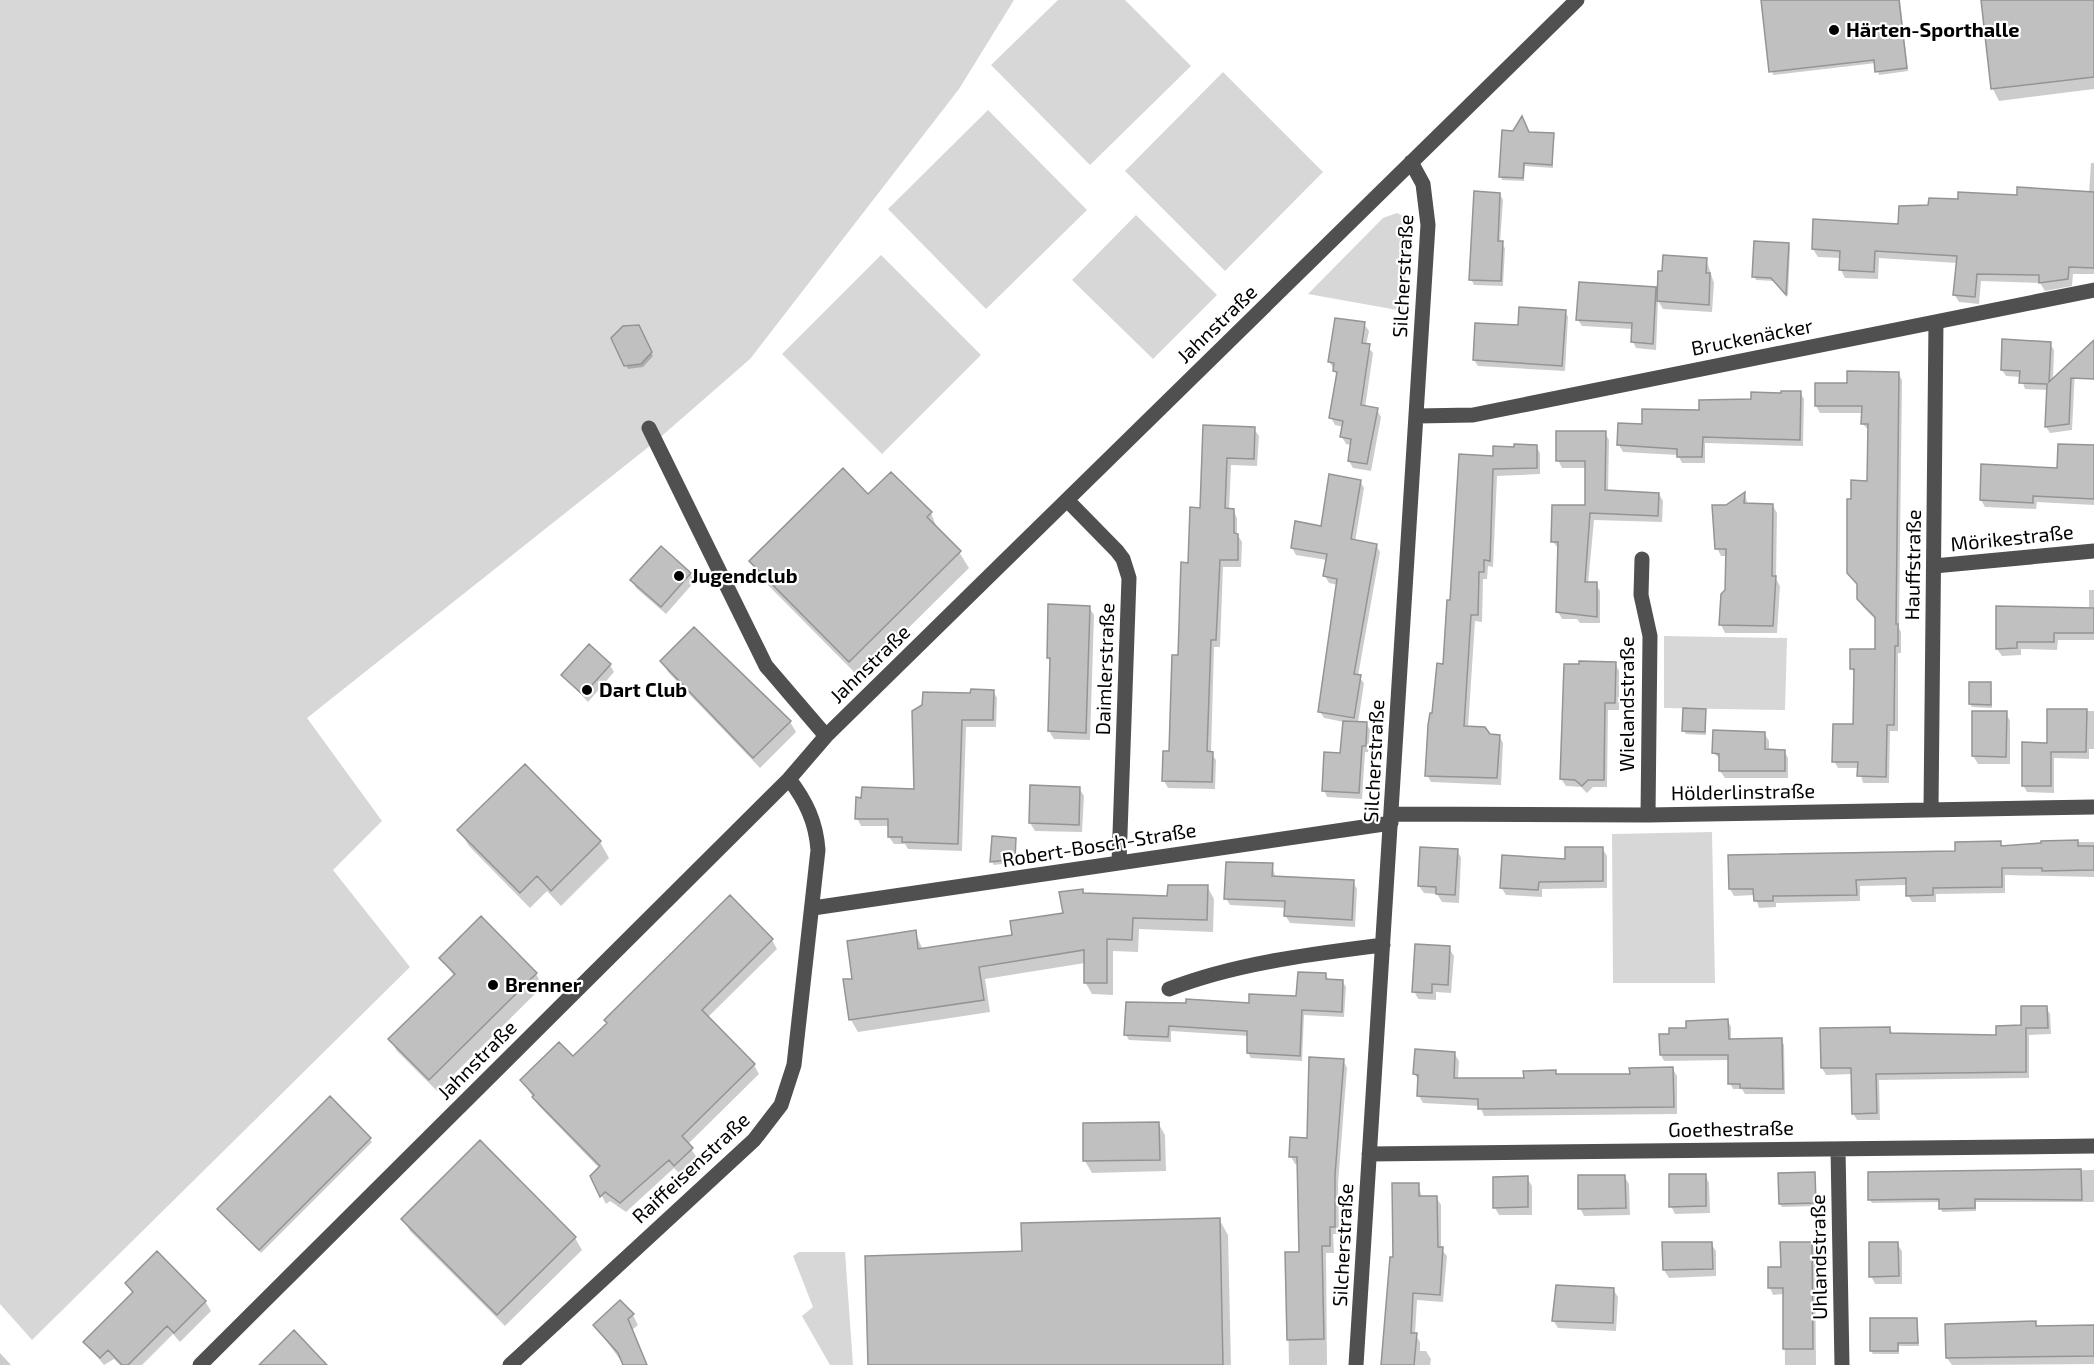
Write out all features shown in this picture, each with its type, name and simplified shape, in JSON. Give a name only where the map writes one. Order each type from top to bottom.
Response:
[{"type":"street","name":"Jahnstraße","points":[[200,1365],[789,779],[826,736],[1577,0]]},
{"type":"street","name":"Silcherstraße","points":[[1356,1365],[1392,819],[1428,210],[1423,184],[1411,162]]},
{"type":"street","name":"Bruckenäcker","points":[[1416,416],[1473,415],[2094,290]]},
{"type":"street","name":"Hauffstraße","points":[[1931,809],[1936,322]]},
{"type":"street","points":[[649,428],[766,666],[826,736]]},
{"type":"street","name":"Daimlerstraße","points":[[1067,501],[1117,551],[1123,559],[1129,578],[1119,862]]},
{"type":"street","name":"Mörikestraße","points":[[1934,566],[2094,551]]},
{"type":"street","name":"Wielandstraße","points":[[1642,559],[1641,595],[1650,636],[1648,815]]},
{"type":"street","name":"Raiffeisenstraße","points":[[510,1365],[770,1124],[789,1088],[795,1065],[818,865],[817,831],[810,812],[789,779]]},
{"type":"street","name":"Hölderlinstraße","points":[[1392,819],[2094,807]]},
{"type":"street","name":"Robert-Bosch-Straße","points":[[813,908],[1392,819]]},
{"type":"street","points":[[1169,989],[1195,979],[1272,962],[1383,945]]},
{"type":"street","name":"Goethestraße","points":[[1370,1154],[2094,1146]]},
{"type":"street","name":"Uhlandstraße","points":[[1838,1149],[1842,1365]]},
{"type":"shaded area","points":[[0,0],[1014,0],[959,89],[750,359],[656,441],[307,718],[382,821],[333,870],[410,967],[32,1340],[0,1304]]},
{"type":"shaded area","points":[[1058,0],[1125,0],[1191,66],[1090,165],[991,65]]},
{"type":"shaded area","points":[[1223,72],[1323,172],[1225,271],[1125,171]]},
{"type":"shaded area","points":[[988,110],[1087,210],[986,309],[888,209]]},
{"type":"shaded area","points":[[1397,213],[1405,217],[1409,227],[1403,311],[1308,294],[1383,218]]},
{"type":"shaded area","points":[[1136,215],[1217,295],[1153,359],[1072,280]]},
{"type":"shaded area","points":[[881,255],[981,355],[882,454],[782,354]]},
{"type":"shaded area","points":[[1664,636],[1787,638],[1785,710],[1664,708]]},
{"type":"shaded area","points":[[1712,832],[1715,983],[1613,983],[1612,834]]},
{"type":"shaded area","points":[[799,1252],[845,1252],[853,1365],[830,1365],[802,1316],[813,1307],[793,1256]]},
{"type":"building","name":"Härten-Sporthalle","points":[[1761,0],[1899,0],[1907,68],[1875,72],[1874,60],[1769,72]]},
{"type":"building","points":[[1981,0],[2094,0],[2094,77],[1991,89]]},
{"type":"building","points":[[1522,116],[1529,132],[1554,133],[1552,165],[1524,163],[1523,178],[1499,177],[1502,130],[1513,131]]},
{"type":"building","points":[[2017,187],[2094,192],[2094,268],[2069,267],[2068,279],[2039,283],[2039,275],[1977,274],[1975,297],[1953,295],[1957,256],[1875,251],[1874,272],[1839,270],[1840,251],[1812,249],[1813,219],[1898,224],[1899,206],[1928,205],[1929,198],[1958,199],[1958,192],[2017,195]]},
{"type":"building","points":[[1474,191],[1500,193],[1498,241],[1503,241],[1501,281],[1469,280]]},
{"type":"building","points":[[1754,241],[1789,243],[1786,295],[1771,278],[1752,277]]},
{"type":"building","points":[[1663,255],[1707,258],[1706,273],[1710,273],[1709,305],[1657,301],[1658,271],[1662,271]]},
{"type":"building","points":[[1579,282],[1656,287],[1653,344],[1631,342],[1632,323],[1576,320]]},
{"type":"building","points":[[1519,307],[1566,310],[1562,366],[1473,360],[1475,323],[1518,325]]},
{"type":"building","points":[[1335,318],[1365,322],[1362,343],[1370,344],[1361,405],[1378,408],[1367,464],[1348,461],[1351,439],[1340,437],[1343,421],[1329,418],[1337,372],[1333,371],[1334,363],[1328,362]]},
{"type":"building","points":[[639,325],[652,352],[641,364],[624,366],[611,338],[623,326]]},
{"type":"building","points":[[2002,339],[2051,342],[2049,382],[2094,340],[2094,379],[2071,378],[2069,424],[2045,427],[2047,384],[2019,383],[2020,371],[2001,370]]},
{"type":"building","points":[[1847,371],[1899,372],[1896,624],[1898,624],[1898,646],[1895,646],[1894,725],[1887,725],[1886,777],[1857,776],[1858,762],[1832,762],[1833,724],[1853,724],[1854,669],[1850,669],[1850,649],[1875,649],[1875,617],[1857,599],[1857,584],[1847,573],[1847,499],[1851,499],[1851,480],[1867,481],[1868,424],[1861,424],[1862,406],[1815,406],[1815,383],[1847,383]]},
{"type":"building","points":[[1781,391],[1801,391],[1800,440],[1703,437],[1702,457],[1677,457],[1677,449],[1617,445],[1618,423],[1642,424],[1642,409],[1699,410],[1699,400],[1751,399],[1751,392],[1781,393]]},
{"type":"building","points":[[1203,425],[1255,427],[1254,459],[1227,458],[1225,508],[1234,509],[1234,533],[1238,534],[1238,560],[1220,560],[1216,640],[1211,640],[1207,751],[1213,752],[1212,782],[1162,781],[1163,751],[1169,751],[1172,655],[1178,655],[1181,562],[1188,563],[1190,507],[1200,508]]},
{"type":"building","points":[[1556,431],[1606,431],[1605,490],[1659,493],[1658,516],[1590,513],[1585,582],[1597,582],[1597,617],[1556,612],[1558,542],[1551,542],[1552,505],[1585,505],[1585,461],[1556,461]]},
{"type":"building","points":[[1514,444],[1537,445],[1537,468],[1493,469],[1490,561],[1484,560],[1484,572],[1479,572],[1478,615],[1471,615],[1464,726],[1485,727],[1490,734],[1500,735],[1497,778],[1425,776],[1428,725],[1430,713],[1432,713],[1437,663],[1443,664],[1447,600],[1450,600],[1459,454],[1493,456],[1493,446],[1514,447]]},
{"type":"building","points":[[2058,444],[2094,445],[2094,499],[2033,496],[2033,503],[1980,500],[1981,464],[2057,468]]},
{"type":"building","points":[[843,468],[868,494],[891,472],[932,512],[927,517],[961,551],[849,662],[749,561]]},
{"type":"building","points":[[1329,474],[1361,480],[1351,539],[1377,544],[1354,674],[1361,675],[1354,718],[1318,712],[1337,579],[1323,576],[1327,554],[1291,548],[1295,521],[1321,526]]},
{"type":"building","points":[[1745,492],[1744,503],[1773,504],[1772,576],[1776,576],[1773,626],[1719,625],[1721,594],[1725,590],[1726,549],[1715,549],[1712,505],[1726,505]]},
{"type":"building","points":[[661,546],[691,573],[661,607],[630,580]]},
{"type":"building","points":[[1048,604],[1090,606],[1086,733],[1048,731],[1050,658],[1047,658]]},
{"type":"building","points":[[1996,606],[2094,608],[2094,633],[2054,633],[2054,642],[2017,642],[2017,648],[1996,649]]},
{"type":"building","points":[[694,627],[791,721],[753,758],[660,661]]},
{"type":"building","points":[[589,644],[611,664],[583,695],[561,675]]},
{"type":"building","points":[[1579,661],[1616,662],[1615,703],[1605,703],[1604,780],[1588,780],[1582,786],[1575,780],[1560,779],[1564,664],[1579,664]]},
{"type":"building","points":[[1969,682],[1991,682],[1991,705],[1969,704]]},
{"type":"building","points":[[971,689],[994,690],[993,720],[962,720],[958,844],[902,842],[902,837],[888,837],[888,819],[855,819],[856,797],[861,798],[862,787],[914,789],[912,711],[922,705],[923,692],[970,693]]},
{"type":"building","points":[[1683,708],[1706,709],[1705,732],[1682,731]]},
{"type":"building","points":[[2047,709],[2087,709],[2086,752],[2051,752],[2051,786],[2022,786],[2022,742],[2047,743]]},
{"type":"building","points":[[1972,711],[2007,711],[2006,757],[1972,756]]},
{"type":"building","points":[[1343,721],[1367,722],[1366,746],[1362,746],[1359,793],[1322,791],[1324,752],[1340,753]]},
{"type":"building","points":[[1713,730],[1765,732],[1765,749],[1785,750],[1785,771],[1719,771],[1719,754],[1712,753]]},
{"type":"building","points":[[525,764],[601,841],[551,891],[537,876],[520,893],[457,830]]},
{"type":"building","points":[[1030,785],[1080,787],[1079,825],[1029,823]]},
{"type":"building","points":[[992,836],[1016,838],[1015,859],[990,862]]},
{"type":"building","points":[[2078,840],[2078,846],[2094,846],[2094,870],[2042,871],[2042,868],[2002,868],[2002,887],[1933,888],[1933,895],[1906,896],[1906,878],[1856,880],[1857,895],[1773,896],[1773,901],[1754,901],[1753,889],[1729,889],[1728,855],[1955,851],[1955,842],[2001,841],[2001,846],[2041,843],[2041,841]]},
{"type":"building","points":[[1420,847],[1458,849],[1455,895],[1436,894],[1436,887],[1418,886]]},
{"type":"building","points":[[1565,847],[1603,847],[1603,881],[1539,882],[1538,890],[1500,888],[1502,855],[1565,859]]},
{"type":"building","points":[[1226,862],[1273,863],[1272,876],[1354,880],[1352,920],[1284,916],[1285,901],[1224,899]]},
{"type":"building","points":[[1168,885],[1208,885],[1207,920],[1133,918],[1132,940],[1107,939],[1107,983],[1084,983],[1084,950],[979,967],[984,1000],[849,1020],[843,979],[852,979],[847,941],[916,930],[918,949],[1012,935],[1010,921],[1063,913],[1059,892],[1083,889],[1083,893],[1167,896]]},
{"type":"building","points":[[730,895],[773,939],[702,1010],[755,1064],[682,1136],[693,1148],[674,1166],[669,1160],[620,1203],[605,1192],[600,1197],[590,1176],[600,1166],[532,1097],[534,1095],[520,1080],[559,1042],[573,1056],[607,1023],[604,1020]]},
{"type":"building","points":[[481,916],[537,973],[429,1080],[388,1039],[455,974],[439,958]]},
{"type":"building","points":[[1415,944],[1450,946],[1448,985],[1432,984],[1432,993],[1412,992]]},
{"type":"building","points":[[1298,972],[1326,973],[1326,979],[1343,980],[1342,1012],[1302,1010],[1300,1056],[1247,1053],[1247,1031],[1169,1026],[1168,1037],[1124,1035],[1126,1002],[1186,1003],[1186,999],[1249,1003],[1249,994],[1296,996]]},
{"type":"building","points":[[2021,1006],[2047,1006],[2048,1028],[2026,1028],[2026,1072],[1876,1074],[1877,1113],[1852,1114],[1851,1068],[1821,1068],[1820,1028],[1890,1027],[1890,1033],[1996,1035],[1996,1026],[2021,1025]]},
{"type":"building","points":[[1728,1019],[1729,1039],[1782,1038],[1783,1089],[1740,1088],[1740,1084],[1728,1084],[1728,1055],[1660,1055],[1659,1034],[1669,1034],[1669,1028],[1686,1028],[1686,1021]]},
{"type":"building","points":[[1415,1049],[1455,1052],[1454,1078],[1524,1078],[1523,1071],[1556,1070],[1556,1074],[1630,1074],[1629,1068],[1673,1067],[1674,1107],[1478,1109],[1478,1099],[1417,1096],[1418,1075],[1413,1074]]},
{"type":"building","points":[[1309,1057],[1344,1059],[1335,1175],[1335,1227],[1330,1227],[1330,1246],[1322,1246],[1324,1339],[1287,1340],[1285,1252],[1299,1252],[1297,1157],[1289,1157],[1290,1137],[1307,1138]]},
{"type":"building","points":[[330,1096],[371,1138],[259,1250],[217,1209]]},
{"type":"building","points":[[1159,1122],[1160,1160],[1083,1161],[1083,1123]]},
{"type":"building","points":[[480,1140],[576,1237],[497,1315],[401,1219]]},
{"type":"building","points":[[2081,1169],[2082,1200],[1975,1199],[1975,1208],[1939,1209],[1939,1199],[1868,1200],[1868,1172]]},
{"type":"building","points":[[1815,1172],[1816,1203],[1779,1204],[1778,1173]]},
{"type":"building","points":[[1669,1174],[1706,1174],[1706,1206],[1669,1207]]},
{"type":"building","points":[[1578,1175],[1625,1175],[1626,1208],[1578,1209]]},
{"type":"building","points":[[1528,1176],[1528,1207],[1493,1208],[1493,1177]]},
{"type":"building","points":[[1392,1183],[1419,1183],[1419,1196],[1437,1196],[1438,1247],[1443,1247],[1440,1295],[1413,1293],[1411,1333],[1417,1333],[1414,1365],[1381,1365],[1390,1257],[1393,1257]]},
{"type":"building","points":[[1220,1218],[1223,1365],[868,1365],[865,1256],[1022,1251],[1021,1223]]},
{"type":"building","points":[[1662,1242],[1712,1242],[1713,1269],[1663,1270]]},
{"type":"building","points":[[1780,1242],[1812,1242],[1813,1349],[1783,1349],[1783,1288],[1768,1288],[1768,1267],[1781,1267]]},
{"type":"building","points":[[1869,1242],[1898,1242],[1899,1276],[1869,1277]]},
{"type":"building","points":[[157,1251],[206,1301],[174,1333],[167,1326],[128,1365],[122,1365],[108,1350],[100,1358],[83,1342],[133,1292],[125,1283]]},
{"type":"building","points":[[1556,1285],[1614,1288],[1613,1323],[1552,1321]]},
{"type":"building","points":[[620,1300],[634,1314],[628,1319],[647,1365],[623,1365],[618,1353],[593,1325]]},
{"type":"building","points":[[1870,1318],[1917,1318],[1918,1343],[1898,1343],[1898,1351],[1870,1351]]},
{"type":"building","points":[[2036,1321],[2036,1326],[2094,1325],[2094,1356],[1946,1358],[1945,1324]]},
{"type":"building","points":[[294,1330],[327,1365],[259,1365]]},
{"type":"place","name":"Härten-Sporthalle","points":[[1834,30]]},
{"type":"place","name":"Jugendclub","points":[[679,576]]},
{"type":"place","name":"Dart Club","points":[[587,690]]},
{"type":"place","name":"Brenner","points":[[493,985]]}]
